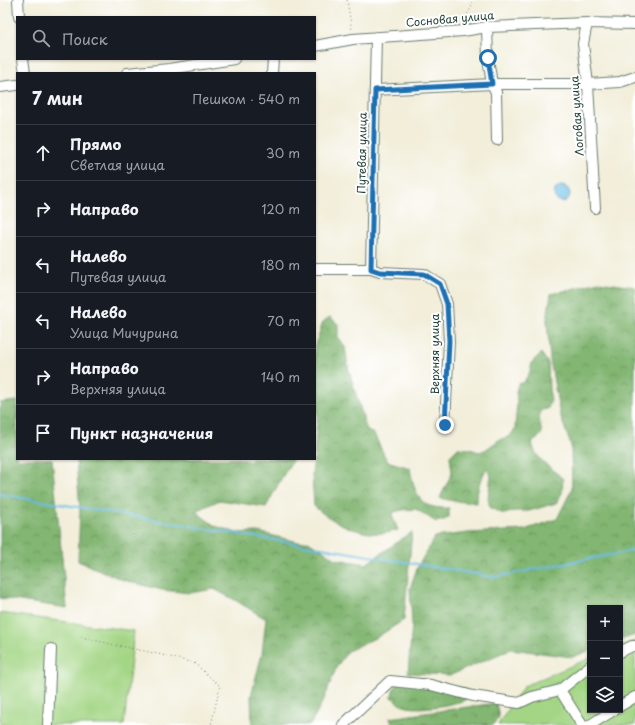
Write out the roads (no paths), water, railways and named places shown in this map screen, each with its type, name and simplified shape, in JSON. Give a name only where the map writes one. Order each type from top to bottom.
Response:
[{"type":"street","points":[[18,0],[19,16]]},
{"type":"street","name":"Сосновая улица","points":[[316,46],[353,39],[463,31],[487,27],[587,23],[635,24]]},
{"type":"street","name":"Логовая улица","points":[[587,23],[584,44],[588,84],[595,208]]},
{"type":"street","points":[[487,27],[488,58],[492,84],[496,92],[497,140]]},
{"type":"street","name":"Путевая улица","points":[[371,269],[376,37]]},
{"type":"street","points":[[23,60],[25,72]]},
{"type":"street","points":[[148,72],[169,71],[229,60]]},
{"type":"street","points":[[272,72],[273,60]]},
{"type":"street","points":[[375,90],[492,84],[588,84],[620,82],[635,77]]},
{"type":"street","points":[[0,87],[16,85]]},
{"type":"street","points":[[316,269],[371,269]]},
{"type":"street","name":"Верхняя улица","points":[[371,269],[380,272],[424,274],[440,284],[447,304],[449,341],[445,425]]},
{"type":"street","points":[[623,650],[635,646]]},
{"type":"street","points":[[48,725],[51,649]]},
{"type":"street","points":[[343,725],[390,681],[431,685],[473,696],[519,704],[532,697],[560,690],[587,668]]},
{"type":"street","points":[[560,690],[582,725]]},
{"type":"street","points":[[623,704],[635,697]]},
{"type":"street","points":[[590,725],[609,713]]},
{"type":"water","points":[[562,186],[569,191],[570,194],[565,201],[562,202],[555,197],[554,194],[559,187]]},
{"type":"waterway","points":[[0,494],[494,577],[635,550]]}]
